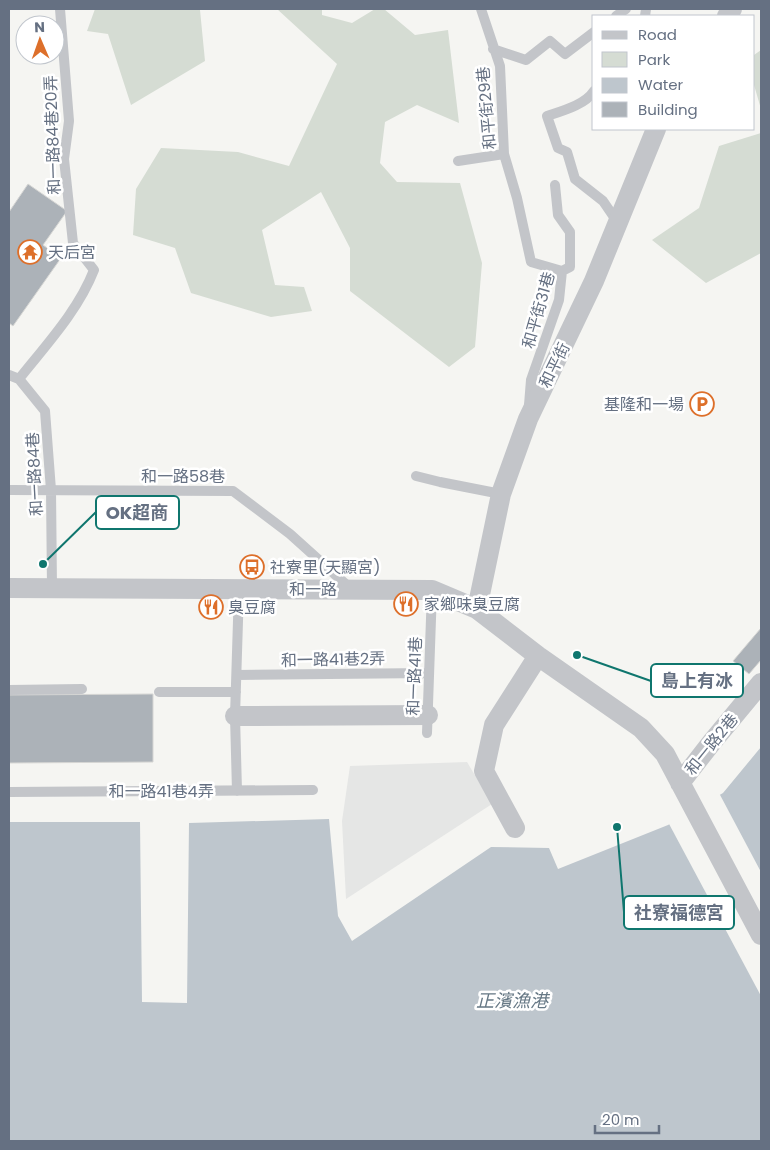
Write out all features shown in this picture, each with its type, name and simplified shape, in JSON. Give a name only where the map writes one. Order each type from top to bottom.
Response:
[{"type":"street","name":"和平街","points":[[477,609],[501,494],[528,419],[582,309],[619,224],[656,130]]},
{"type":"street","name":"和一路","points":[[9,588],[432,590],[477,609],[538,656],[641,728],[665,754],[761,935]]},
{"type":"street","points":[[515,828],[484,771],[494,725],[538,656]]},
{"type":"street","name":"和一路2巷","points":[[683,788],[712,742],[761,683]]},
{"type":"street","points":[[235,716],[428,724]]},
{"type":"lane","name":"和一路84巷20弄","points":[[19,379],[72,311],[88,285],[94,270],[73,243],[64,159],[69,121],[60,9]]},
{"type":"lane","name":"和平街29巷","points":[[481,9],[500,66],[504,154],[518,198],[531,262],[562,271]]},
{"type":"lane","points":[[493,49],[526,60],[550,41],[565,54],[592,34]]},
{"type":"lane","points":[[592,94],[568,108],[547,116],[558,148],[567,152],[575,179],[603,201],[619,224]]},
{"type":"lane","points":[[458,161],[504,154]]},
{"type":"lane","name":"和平街31巷","points":[[528,419],[531,380],[559,300],[562,271],[570,267],[570,232],[558,215],[555,185]]},
{"type":"lane","name":"和一路84巷","points":[[9,375],[19,379],[45,411],[51,490],[52,588]]},
{"type":"lane","points":[[416,476],[501,494]]},
{"type":"lane","name":"和一路58巷","points":[[9,490],[232,491],[290,534],[351,589]]},
{"type":"lane","points":[[237,791],[235,716],[240,589]]},
{"type":"lane","name":"和一路41巷","points":[[428,724],[432,590]]},
{"type":"lane","name":"和一路41巷2弄","points":[[237,675],[429,673]]},
{"type":"lane","points":[[9,690],[82,689]]},
{"type":"lane","points":[[160,692],[236,692]]},
{"type":"lane","name":"和一路41巷4弄","points":[[9,792],[313,790]]},
{"type":"shaded area","points":[[467,762],[492,804],[346,899],[342,821],[350,766]]},
{"type":"green space","points":[[95,9],[202,9],[200,10],[205,61],[131,105],[108,34],[87,31]]},
{"type":"green space","points":[[277,9],[322,9],[322,15],[352,23],[375,9],[384,9],[415,35],[448,30],[459,123],[417,105],[385,122],[380,163],[397,182],[460,183],[482,263],[475,347],[449,367],[350,291],[350,248],[321,192],[262,230],[275,285],[304,287],[312,311],[271,317],[191,293],[175,248],[133,235],[136,189],[161,148],[238,152],[289,166],[337,64]]},
{"type":"green space","points":[[761,50],[761,109],[755,88],[755,54]]},
{"type":"green space","points":[[761,133],[761,253],[706,283],[652,240],[699,208],[719,146]]},
{"type":"water","name":"正濱漁港","points":[[761,747],[761,1141],[9,1141],[9,822],[140,822],[142,1002],[187,1003],[189,823],[329,819],[338,916],[352,941],[491,847],[549,848],[558,869],[668,825],[723,793]]},
{"type":"pier","points":[[719,793],[761,872],[761,996],[668,822]]},
{"type":"building","name":"天后宮","points":[[28,184],[67,211],[43,245],[61,258],[13,326],[9,323],[9,212]]},
{"type":"building","points":[[761,628],[761,660],[749,674],[733,661]]},
{"type":"building","points":[[153,694],[153,762],[9,763],[9,695]]},
{"type":"place","name":"天后宮","points":[[30,252]]},
{"type":"place","name":"基隆和一場","points":[[702,404]]},
{"type":"place","name":"OK超商","points":[[43,564]]},
{"type":"place","name":"社寮里(天顯宮)","points":[[252,567]]},
{"type":"place","name":"家鄉味臭豆腐","points":[[406,604]]},
{"type":"place","name":"臭豆腐","points":[[211,607]]},
{"type":"place","name":"島上有冰","points":[[577,655]]},
{"type":"place","name":"社寮福德宮","points":[[617,827]]}]
